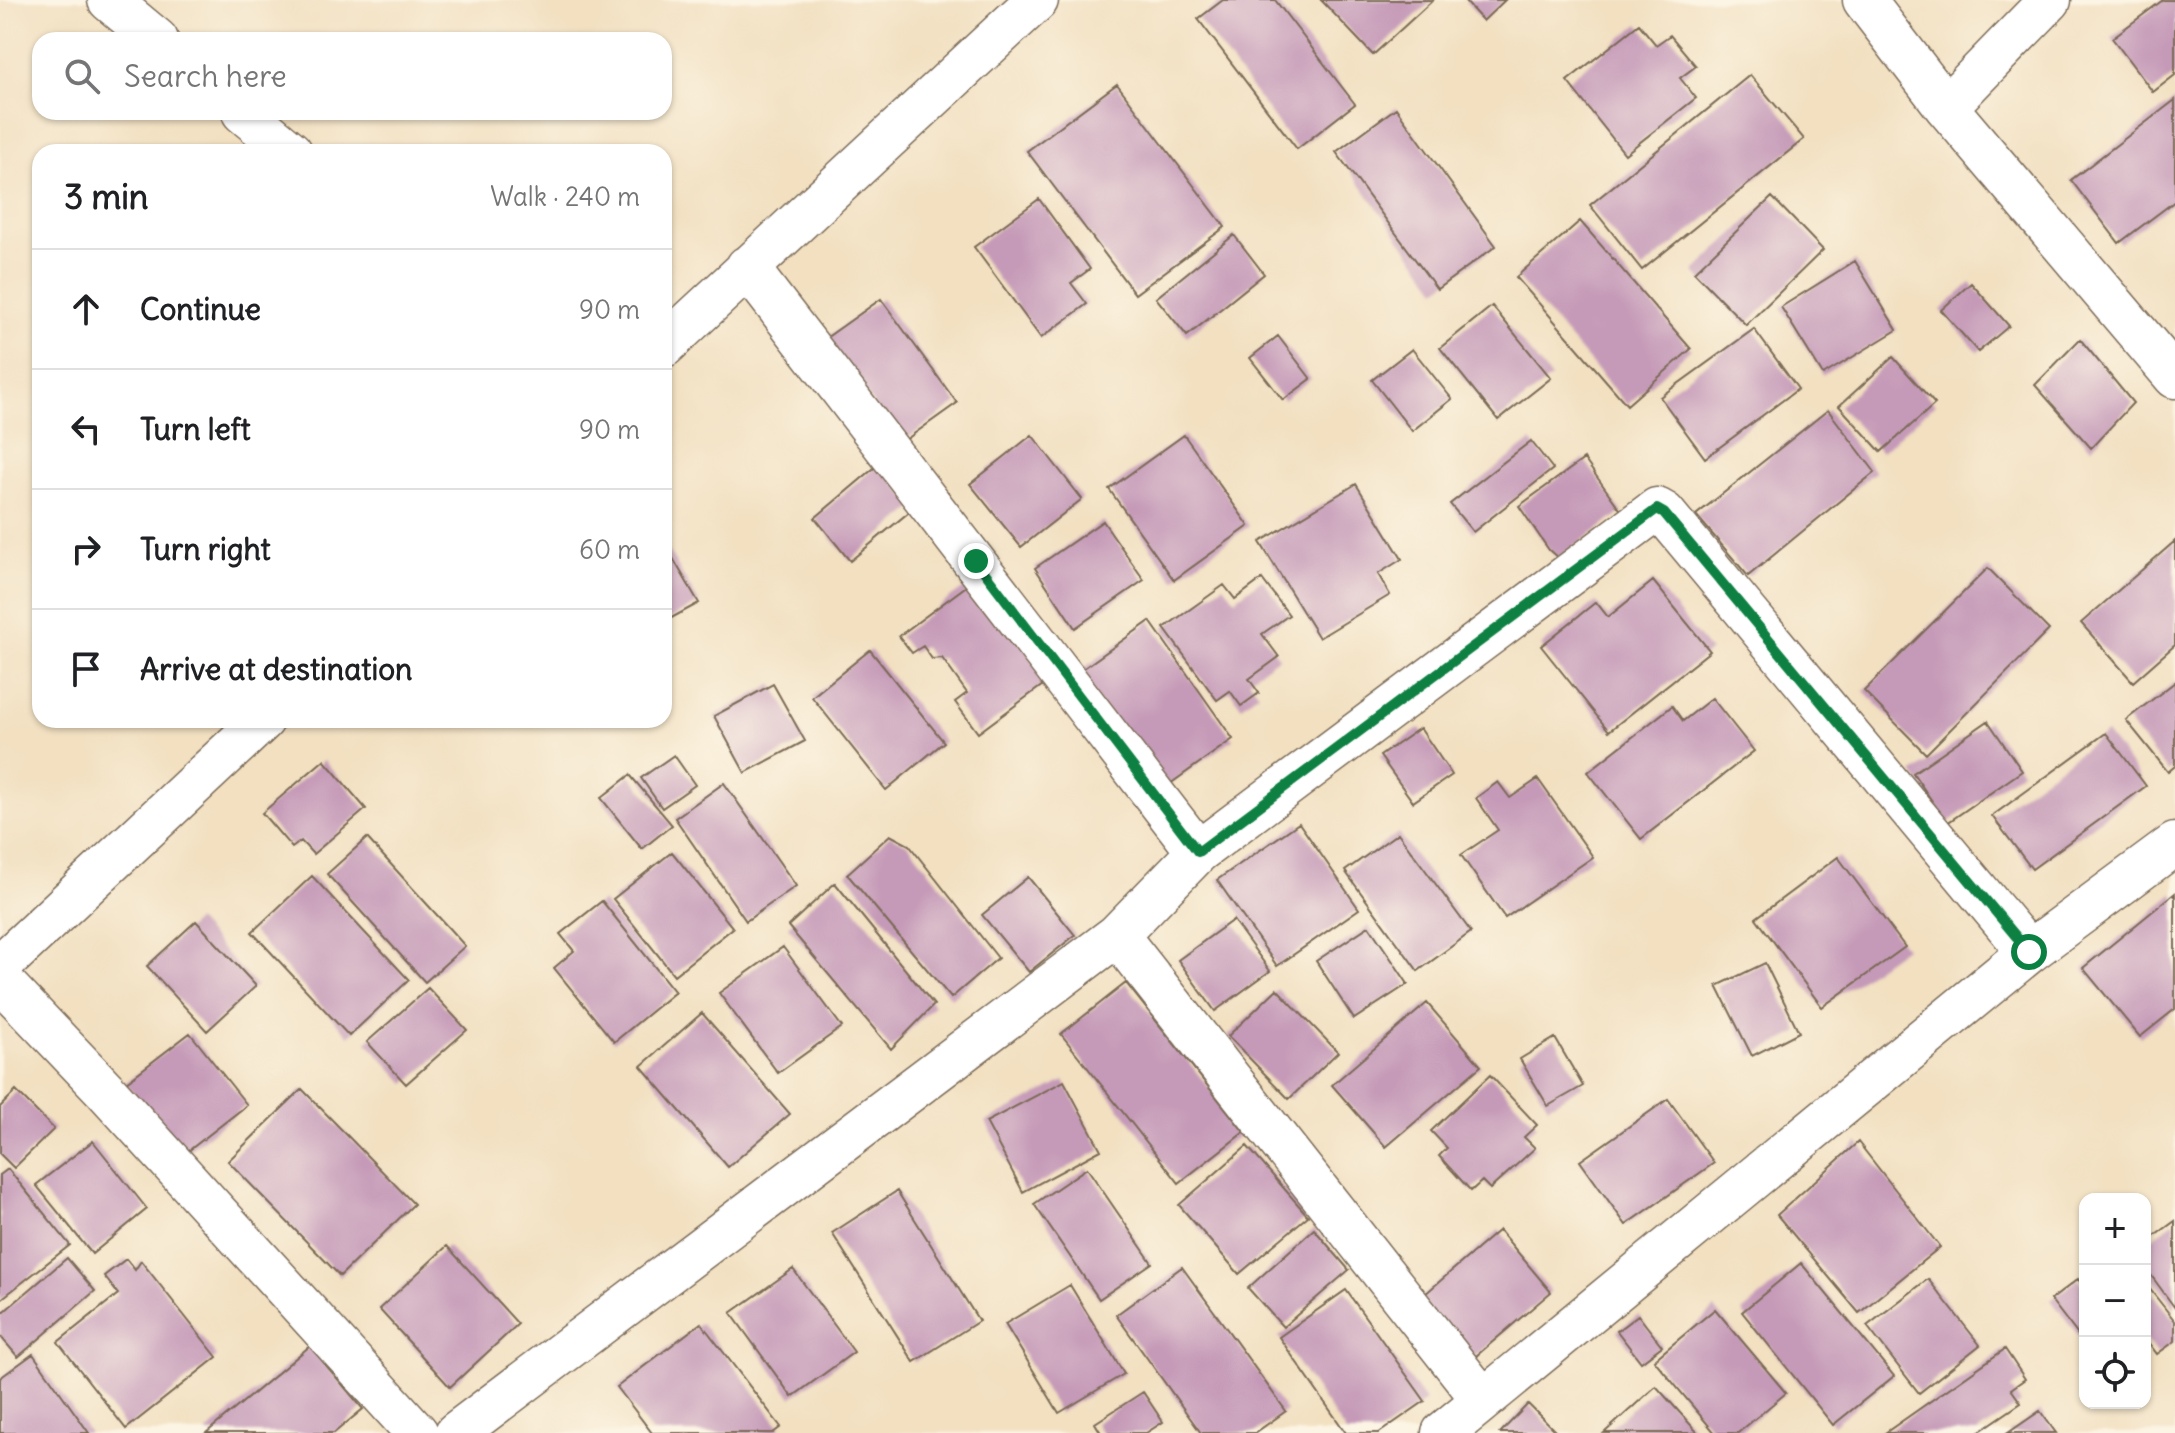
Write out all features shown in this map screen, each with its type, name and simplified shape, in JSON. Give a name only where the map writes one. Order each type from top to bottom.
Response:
[{"type":"street","points":[[109,0],[147,32]]},
{"type":"street","points":[[672,338],[1037,0]]},
{"type":"street","points":[[1864,0],[1946,107],[2175,377]]},
{"type":"street","points":[[1946,107],[2050,0]]},
{"type":"street","points":[[253,120],[281,144]]},
{"type":"street","points":[[747,267],[1198,852]]},
{"type":"street","points":[[456,1433],[1117,935],[1198,852],[1657,509],[1664,513],[2029,952]]},
{"type":"street","points":[[0,966],[254,728]]},
{"type":"street","points":[[1443,1433],[2029,952],[2175,844]]},
{"type":"street","points":[[1117,935],[1483,1400]]},
{"type":"street","points":[[0,980],[106,1091],[417,1433]]},
{"type":"building","points":[[1223,0],[1275,0],[1355,104],[1297,149],[1198,19]]},
{"type":"building","points":[[1321,0],[1433,0],[1373,55]]},
{"type":"building","points":[[1466,0],[1505,0],[1483,21]]},
{"type":"building","points":[[2163,0],[2175,0],[2175,75],[2153,92],[2112,38]]},
{"type":"building","points":[[1639,24],[1656,45],[1670,35],[1696,66],[1680,78],[1696,98],[1625,154],[1567,81]]},
{"type":"building","points":[[1750,75],[1804,139],[1642,270],[1590,205]]},
{"type":"building","points":[[1117,84],[1225,227],[1135,294],[1027,151]]},
{"type":"building","points":[[2175,100],[2175,201],[2119,243],[2071,180]]},
{"type":"building","points":[[1396,108],[1496,246],[1437,289],[1336,152]]},
{"type":"building","points":[[1772,197],[1823,250],[1746,325],[1694,272]]},
{"type":"building","points":[[1039,199],[1090,269],[1071,283],[1087,304],[1041,338],[974,247]]},
{"type":"building","points":[[1580,221],[1691,349],[1627,405],[1516,277]]},
{"type":"building","points":[[1234,235],[1264,274],[1187,336],[1156,298]]},
{"type":"building","points":[[1855,261],[1897,330],[1823,375],[1781,307]]},
{"type":"building","points":[[1971,283],[2009,326],[1978,352],[1941,310]]},
{"type":"building","points":[[881,299],[957,403],[901,443],[826,338]]},
{"type":"building","points":[[1492,306],[1551,378],[1498,420],[1440,348]]},
{"type":"building","points":[[1754,329],[1798,389],[1705,458],[1660,397]]},
{"type":"building","points":[[1278,336],[1311,379],[1283,400],[1250,358]]},
{"type":"building","points":[[2080,339],[2133,403],[2091,448],[2035,385]]},
{"type":"building","points":[[1412,349],[1452,399],[1412,431],[1372,380]]},
{"type":"building","points":[[1893,357],[1935,404],[1881,452],[1839,406]]},
{"type":"building","points":[[1828,410],[1875,472],[1748,576],[1696,515]]},
{"type":"building","points":[[1032,435],[1082,499],[1021,547],[970,484]]},
{"type":"building","points":[[1184,435],[1249,526],[1174,580],[1109,489]]},
{"type":"building","points":[[1531,441],[1553,469],[1473,532],[1450,504]]},
{"type":"building","points":[[1584,459],[1622,512],[1558,558],[1549,550],[1519,506]]},
{"type":"building","points":[[879,464],[915,507],[850,561],[815,518]]},
{"type":"building","points":[[1356,484],[1402,559],[1378,574],[1390,595],[1319,638],[1260,542]]},
{"type":"building","points":[[1103,521],[1144,580],[1075,628],[1035,568]]},
{"type":"building","points":[[2175,541],[2175,645],[2133,682],[2081,623]]},
{"type":"building","points":[[672,557],[699,603],[672,618]]},
{"type":"building","points":[[1988,568],[2049,630],[1926,754],[1864,691]]},
{"type":"building","points":[[980,576],[1055,676],[978,733],[955,702],[967,693],[942,658],[932,659],[923,646],[912,653],[899,636]]},
{"type":"building","points":[[1262,579],[1289,615],[1262,634],[1279,657],[1249,679],[1259,693],[1241,706],[1230,691],[1217,700],[1164,628],[1224,585],[1235,599]]},
{"type":"building","points":[[1653,581],[1710,651],[1609,731],[1541,646],[1596,602],[1608,617]]},
{"type":"building","points":[[1150,621],[1233,739],[1160,791],[1077,673]]},
{"type":"building","points":[[870,650],[944,742],[886,790],[812,697]]},
{"type":"building","points":[[2175,682],[2175,766],[2168,772],[2126,720]]},
{"type":"building","points":[[773,684],[805,741],[745,773],[714,716]]},
{"type":"building","points":[[1712,698],[1754,751],[1641,839],[1588,772],[1672,706],[1683,721]]},
{"type":"building","points":[[1988,721],[2022,771],[1947,823],[1913,773]]},
{"type":"building","points":[[1420,728],[1452,775],[1413,802],[1380,756]]},
{"type":"building","points":[[2106,733],[2146,786],[2032,869],[1992,816]]},
{"type":"building","points":[[674,755],[695,785],[662,808],[641,778]]},
{"type":"building","points":[[324,760],[366,809],[313,854],[301,841],[292,848],[262,813]]},
{"type":"building","points":[[630,775],[672,825],[642,849],[601,798]]},
{"type":"building","points":[[1538,779],[1593,857],[1505,918],[1461,855],[1498,830],[1476,798],[1498,782],[1510,798]]},
{"type":"building","points":[[724,783],[796,886],[746,921],[675,818]]},
{"type":"building","points":[[1299,823],[1359,909],[1277,966],[1217,880]]},
{"type":"building","points":[[1398,833],[1471,932],[1418,971],[1345,871]]},
{"type":"building","points":[[890,835],[909,845],[998,958],[951,998],[847,874]]},
{"type":"building","points":[[367,838],[465,946],[425,982],[327,874]]},
{"type":"building","points":[[672,852],[733,928],[674,975],[613,899]]},
{"type":"building","points":[[1838,857],[1905,947],[1822,1007],[1756,918]]},
{"type":"building","points":[[312,876],[409,980],[349,1036],[252,932]]},
{"type":"building","points":[[1028,877],[1075,935],[1029,972],[982,915]]},
{"type":"building","points":[[835,883],[934,1005],[891,1049],[788,926]]},
{"type":"building","points":[[2175,893],[2175,1009],[2140,1037],[2083,968]]},
{"type":"building","points":[[602,901],[675,992],[614,1042],[554,968],[574,951],[560,934]]},
{"type":"building","points":[[1233,920],[1270,971],[1215,1011],[1178,960]]},
{"type":"building","points":[[196,921],[256,986],[207,1031],[147,966]]},
{"type":"building","points":[[1369,926],[1408,984],[1354,1019],[1316,961]]},
{"type":"building","points":[[783,947],[842,1027],[778,1073],[719,993]]},
{"type":"building","points":[[1765,963],[1799,1032],[1752,1056],[1717,986]]},
{"type":"building","points":[[1126,983],[1244,1132],[1179,1183],[1061,1034]]},
{"type":"building","points":[[428,988],[467,1030],[406,1084],[367,1042]]},
{"type":"building","points":[[1277,989],[1338,1052],[1289,1099],[1228,1036]]},
{"type":"building","points":[[1427,1003],[1481,1066],[1386,1147],[1332,1085]]},
{"type":"building","points":[[702,1013],[790,1114],[728,1167],[641,1066]]},
{"type":"building","points":[[190,1033],[247,1105],[183,1155],[125,1083]]},
{"type":"building","points":[[1555,1038],[1583,1086],[1548,1106],[1520,1059]]},
{"type":"building","points":[[1490,1075],[1537,1125],[1524,1137],[1535,1148],[1490,1189],[1482,1181],[1471,1191],[1439,1156],[1447,1148],[1431,1131]]},
{"type":"building","points":[[1064,1081],[1101,1150],[1023,1192],[986,1122]]},
{"type":"building","points":[[302,1089],[414,1204],[340,1276],[228,1161]]},
{"type":"building","points":[[16,1091],[54,1129],[14,1168],[0,1154],[0,1107]]},
{"type":"building","points":[[1668,1099],[1714,1163],[1626,1225],[1580,1161]]},
{"type":"building","points":[[93,1141],[147,1209],[92,1254],[36,1185]]},
{"type":"building","points":[[1858,1142],[1940,1247],[1859,1313],[1777,1215]]},
{"type":"building","points":[[1247,1146],[1308,1216],[1239,1274],[1179,1205]]},
{"type":"building","points":[[1087,1168],[1152,1263],[1099,1299],[1034,1204]]},
{"type":"building","points":[[8,1169],[70,1245],[0,1300],[0,1175]]},
{"type":"building","points":[[897,1191],[979,1321],[914,1362],[832,1233]]},
{"type":"building","points":[[2175,1221],[2175,1308],[2151,1275],[2151,1239]]},
{"type":"building","points":[[1314,1229],[1349,1270],[1283,1327],[1248,1288]]},
{"type":"building","points":[[1499,1230],[1551,1292],[1469,1362],[1417,1301]]},
{"type":"building","points":[[447,1246],[518,1324],[450,1387],[379,1309]]},
{"type":"building","points":[[67,1258],[95,1291],[18,1357],[0,1336],[0,1315]]},
{"type":"building","points":[[126,1259],[135,1270],[141,1261],[217,1357],[126,1429],[58,1342],[118,1294],[104,1276]]},
{"type":"building","points":[[1801,1263],[1894,1376],[1833,1425],[1742,1312]]},
{"type":"building","points":[[1182,1267],[1286,1411],[1255,1433],[1201,1433],[1116,1315]]},
{"type":"building","points":[[793,1269],[854,1352],[792,1397],[731,1313]]},
{"type":"building","points":[[1928,1279],[1980,1345],[1919,1393],[1867,1326]]},
{"type":"building","points":[[2079,1280],[2079,1336],[2051,1300]]},
{"type":"building","points":[[1070,1285],[1124,1374],[1059,1413],[1005,1324]]},
{"type":"building","points":[[1346,1290],[1425,1401],[1379,1433],[1346,1433],[1279,1337]]},
{"type":"building","points":[[2151,1291],[2175,1321],[2175,1341],[2157,1354],[2151,1346]]},
{"type":"building","points":[[1715,1309],[1786,1393],[1738,1433],[1715,1433],[1654,1360]]},
{"type":"building","points":[[1638,1315],[1662,1346],[1641,1362],[1617,1331]]},
{"type":"building","points":[[701,1323],[781,1427],[773,1433],[652,1433],[617,1387]]},
{"type":"building","points":[[310,1346],[363,1409],[334,1433],[206,1433]]},
{"type":"building","points":[[2005,1349],[2025,1379],[2011,1389],[2021,1403],[1977,1433],[1885,1433]]},
{"type":"building","points":[[33,1354],[89,1433],[0,1433],[0,1378]]},
{"type":"building","points":[[1656,1386],[1698,1433],[1604,1433]]},
{"type":"building","points":[[1143,1392],[1163,1422],[1146,1433],[1101,1433],[1095,1423]]},
{"type":"building","points":[[1528,1404],[1557,1433],[1500,1433]]},
{"type":"building","points":[[2040,1411],[2056,1433],[2008,1433]]},
{"type":"route","points":[[976,561],[1198,852],[1657,509],[1664,513],[2029,952]]}]
